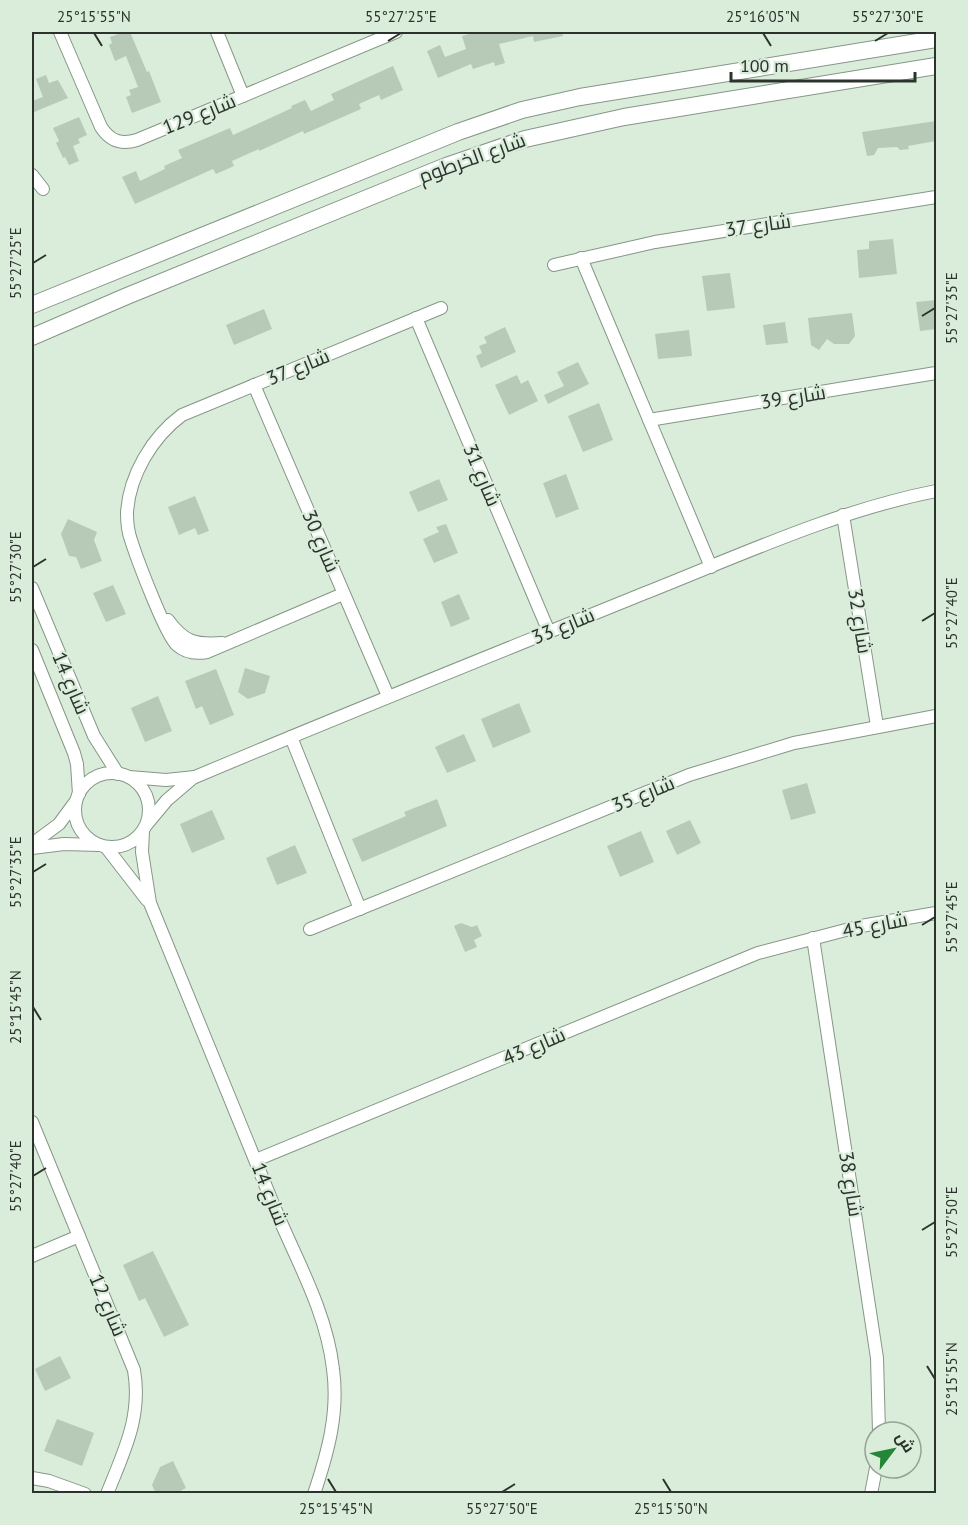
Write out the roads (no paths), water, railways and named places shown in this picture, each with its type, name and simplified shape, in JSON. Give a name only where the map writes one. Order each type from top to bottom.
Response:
[{"type":"main road","name":"شارع الخرطوم","points":[[32,305],[458,132],[522,110],[606,92],[936,39]]},
{"type":"main road","name":"شارع الخرطوم","points":[[32,337],[106,304],[446,166],[525,139],[624,117],[936,66]]},
{"type":"street","name":"شارع 129","points":[[60,32],[101,127],[109,137],[118,142],[136,140],[396,32]]},
{"type":"street","points":[[217,32],[243,96]]},
{"type":"street","points":[[32,175],[43,189]]},
{"type":"street","name":"شارع 37","points":[[554,264],[676,238],[936,197]]},
{"type":"street","points":[[581,258],[711,567]]},
{"type":"street","name":"شارع 37","points":[[254,385],[441,308]]},
{"type":"street","name":"شارع 31","points":[[416,318],[549,632]]},
{"type":"street","name":"شارع 39","points":[[649,420],[936,373]]},
{"type":"street","points":[[254,385],[182,415],[158,436],[145,454],[131,492],[127,520],[130,539],[158,607],[183,638],[203,644],[233,640],[343,594]]},
{"type":"street","name":"شارع 30","points":[[254,385],[388,696]]},
{"type":"street","name":"شارع 33","points":[[145,828],[167,800],[195,777],[291,736],[843,515],[936,491]]},
{"type":"street","name":"شارع 32","points":[[843,515],[877,726]]},
{"type":"street","name":"شارع 14","points":[[32,588],[94,736],[124,776]]},
{"type":"street","name":"شارع 14","points":[[32,650],[74,753],[77,764],[77,797]]},
{"type":"street","name":"شارع 35","points":[[310,929],[689,775],[794,743],[936,716]]},
{"type":"street","points":[[291,736],[360,909]]},
{"type":"street","points":[[32,844],[59,824],[91,779],[109,773],[124,776],[138,784],[144,792],[149,814],[145,828],[127,844],[117,847],[64,844],[32,848]]},
{"type":"street","name":"شارع 33","points":[[124,776],[166,780],[195,777]]},
{"type":"street","points":[[77,797],[75,811],[82,832],[89,840],[103,846]]},
{"type":"street","name":"شارع 14","points":[[145,828],[144,872],[150,903],[313,1297],[330,1350],[335,1387],[333,1426],[314,1494]]},
{"type":"street","name":"شارع 14","points":[[103,846],[150,903]]},
{"type":"street","name":"شارع 45","points":[[813,938],[861,926],[936,913]]},
{"type":"street","name":"شارع 43","points":[[256,1161],[736,961],[766,950],[813,938]]},
{"type":"street","name":"شارع 38","points":[[813,938],[877,1358],[879,1420]]},
{"type":"street","name":"شارع 12","points":[[32,1122],[129,1356],[136,1384],[134,1422],[107,1494]]},
{"type":"street","points":[[32,1256],[79,1236]]},
{"type":"street","points":[[32,1478],[50,1480],[85,1494]]}]
